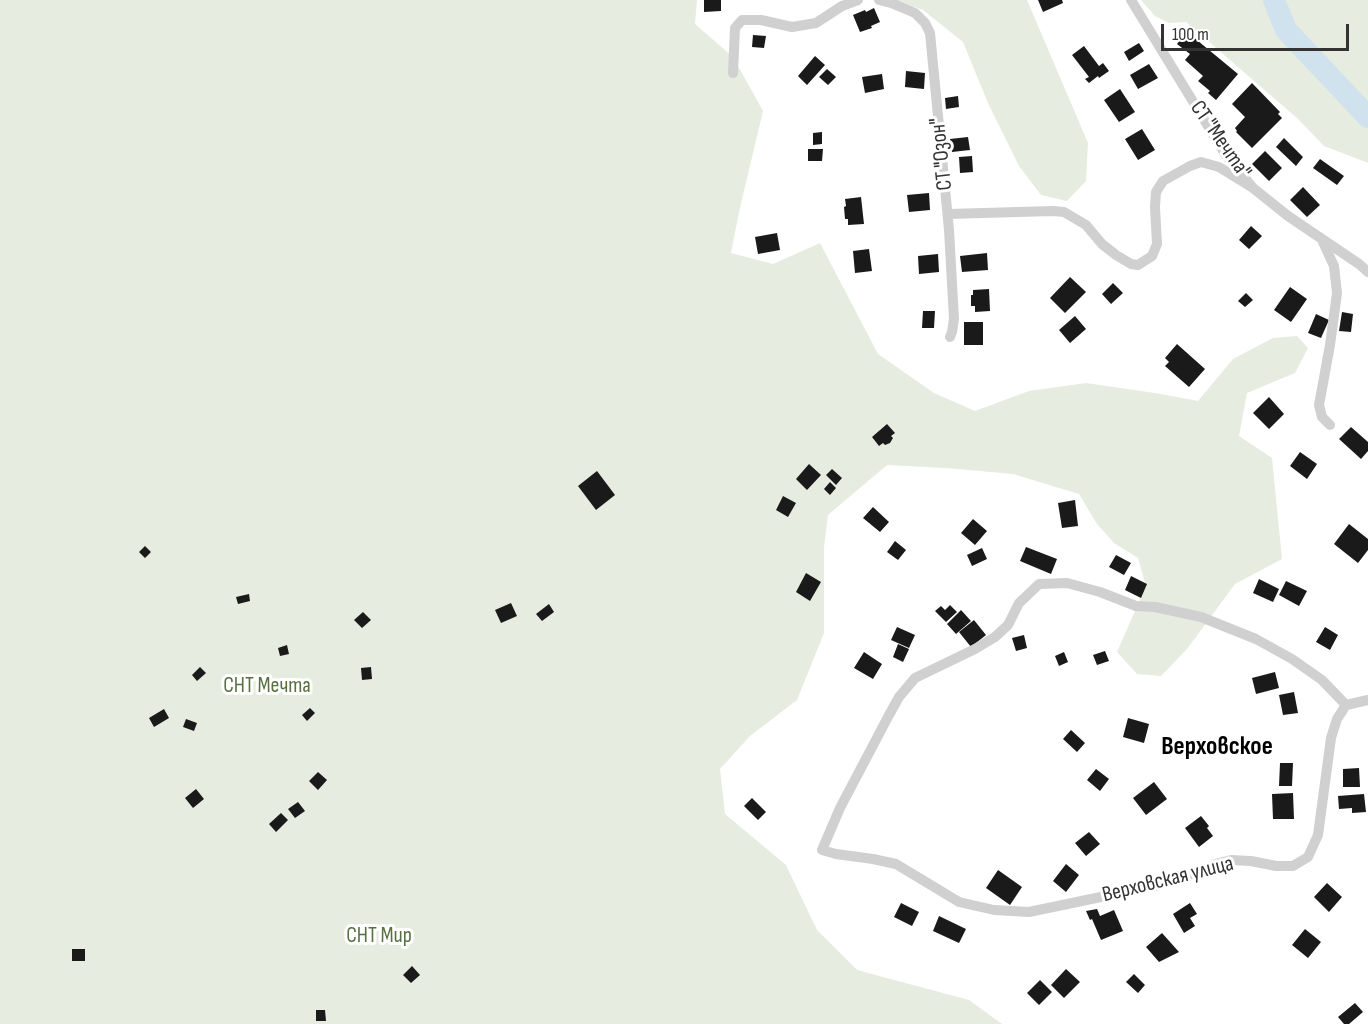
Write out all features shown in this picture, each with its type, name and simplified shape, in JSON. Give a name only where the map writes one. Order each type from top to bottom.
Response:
[{"type":"street","points":[[733,73],[735,28],[742,20],[761,20],[792,27],[816,23],[842,6],[858,0]]},
{"type":"street","name":"СТ \"Озон\"","points":[[879,0],[915,13],[925,23],[930,33],[948,214],[954,319],[950,338]]},
{"type":"street","name":"СТ \"Мечта\"","points":[[1131,0],[1225,154],[1253,188],[1288,216],[1368,272]]},
{"type":"street","points":[[948,214],[1064,212],[1086,225],[1116,255],[1131,264],[1138,265],[1152,256],[1157,244],[1156,192],[1163,182],[1201,162],[1219,167],[1253,188]]},
{"type":"street","points":[[1322,239],[1334,266],[1337,292],[1319,405],[1322,417],[1330,425]]},
{"type":"street","name":"Верховская улица","points":[[1067,582],[1136,606],[1155,607],[1201,617],[1245,634],[1299,664],[1322,680],[1346,705],[1337,719],[1331,738],[1318,835],[1308,857],[1293,866],[1231,860],[1168,883],[1029,912],[994,910],[959,902],[896,864],[822,850],[840,808],[899,697],[915,678],[995,637],[1008,625],[1019,603],[1039,584],[1067,582]]},
{"type":"street","points":[[1346,705],[1368,700]]},
{"type":"green space","points":[[0,0],[697,0],[695,24],[733,57],[763,111],[731,253],[773,264],[820,243],[878,354],[934,393],[975,411],[1029,391],[1086,383],[1198,401],[1233,359],[1273,338],[1297,336],[1308,348],[1295,373],[1247,393],[1239,436],[1272,458],[1282,559],[1235,584],[1187,649],[1161,676],[1137,674],[1117,652],[1146,586],[1138,558],[1114,543],[1097,524],[1079,494],[1013,474],[887,465],[828,515],[824,547],[824,633],[797,700],[750,736],[720,769],[725,814],[786,865],[817,930],[857,970],[969,1000],[1002,1024],[0,1024]]},
{"type":"green space","points":[[894,0],[1027,0],[1088,143],[1086,181],[1067,201],[1041,195],[1019,166],[988,103],[963,42],[923,10]]},
{"type":"green space","points":[[1141,0],[1368,0],[1368,163],[1324,146],[1297,118],[1186,22],[1169,23],[1155,16]]},
{"type":"building","points":[[704,0],[721,0],[721,11],[704,12]]},
{"type":"building","points":[[1038,0],[1062,0],[1063,3],[1043,12]]},
{"type":"building","points":[[874,8],[880,22],[860,32],[853,15]]},
{"type":"building","points":[[1186,31],[1238,74],[1216,100],[1208,93],[1210,91],[1198,81],[1203,76],[1185,60],[1190,54],[1177,44],[1180,40],[1176,37],[1181,32],[1184,35]]},
{"type":"building","points":[[753,35],[766,36],[764,48],[752,47]]},
{"type":"building","points":[[1139,43],[1144,51],[1129,61],[1124,52]]},
{"type":"building","points":[[1084,46],[1099,66],[1103,63],[1109,71],[1089,83],[1085,79],[1089,77],[1072,55]]},
{"type":"building","points":[[815,56],[825,65],[807,85],[798,76]]},
{"type":"building","points":[[1149,64],[1158,78],[1138,89],[1130,75]]},
{"type":"building","points":[[827,69],[836,77],[828,85],[819,77]]},
{"type":"building","points":[[906,71],[925,73],[924,89],[905,87]]},
{"type":"building","points":[[882,74],[884,89],[865,93],[862,77]]},
{"type":"building","points":[[1252,83],[1280,112],[1278,114],[1282,118],[1252,148],[1236,132],[1235,128],[1245,117],[1232,104]]},
{"type":"building","points":[[1120,89],[1135,112],[1119,122],[1104,100]]},
{"type":"building","points":[[958,96],[959,107],[946,109],[945,98]]},
{"type":"building","points":[[1142,129],[1155,150],[1138,160],[1125,139]]},
{"type":"building","points":[[822,132],[822,144],[813,145],[813,133]]},
{"type":"building","points":[[968,137],[970,150],[952,152],[950,139]]},
{"type":"building","points":[[1284,138],[1303,157],[1296,166],[1276,147]]},
{"type":"building","points":[[808,149],[823,149],[822,161],[808,161]]},
{"type":"building","points":[[1265,151],[1282,168],[1269,181],[1252,164]]},
{"type":"building","points":[[972,156],[973,172],[960,173],[959,157]]},
{"type":"building","points":[[1320,159],[1344,176],[1337,185],[1313,168]]},
{"type":"building","points":[[1303,187],[1320,205],[1307,217],[1290,200]]},
{"type":"building","points":[[929,193],[930,210],[909,212],[907,195]]},
{"type":"building","points":[[861,197],[864,224],[848,225],[848,219],[845,219],[845,199]]},
{"type":"building","points":[[1251,226],[1262,236],[1249,249],[1239,240]]},
{"type":"building","points":[[777,233],[780,250],[758,254],[755,237]]},
{"type":"building","points":[[869,249],[872,271],[855,273],[853,251]]},
{"type":"building","points":[[987,253],[988,270],[962,272],[960,256]]},
{"type":"building","points":[[938,254],[939,272],[919,274],[918,256]]},
{"type":"building","points":[[1070,277],[1086,292],[1065,313],[1050,298]]},
{"type":"building","points":[[1113,283],[1123,293],[1111,304],[1102,294]]},
{"type":"building","points":[[1290,287],[1307,299],[1291,322],[1274,310]]},
{"type":"building","points":[[989,289],[990,311],[975,312],[975,306],[971,306],[973,290]]},
{"type":"building","points":[[1246,293],[1253,300],[1245,307],[1238,301]]},
{"type":"building","points":[[923,311],[935,311],[934,328],[922,328]]},
{"type":"building","points":[[1342,312],[1353,314],[1351,332],[1339,331]]},
{"type":"building","points":[[1316,314],[1329,320],[1321,338],[1308,333]]},
{"type":"building","points":[[1075,316],[1086,329],[1070,343],[1059,330]]},
{"type":"building","points":[[964,322],[983,322],[983,345],[964,345]]},
{"type":"building","points":[[1177,344],[1205,369],[1189,387],[1165,366],[1169,362],[1165,358]]},
{"type":"building","points":[[1269,397],[1284,414],[1269,429],[1253,413]]},
{"type":"building","points":[[887,424],[895,433],[891,436],[893,438],[890,443],[885,445],[883,443],[879,446],[872,437]]},
{"type":"building","points":[[1351,427],[1368,442],[1368,451],[1361,459],[1339,439]]},
{"type":"building","points":[[1300,452],[1317,464],[1307,479],[1290,466]]},
{"type":"building","points":[[809,464],[821,475],[807,490],[796,479]]},
{"type":"building","points":[[832,469],[842,478],[836,485],[826,475]]},
{"type":"building","points":[[597,471],[615,495],[596,510],[578,486]]},
{"type":"building","points":[[830,482],[836,488],[830,495],[824,489]]},
{"type":"building","points":[[783,496],[796,503],[788,517],[776,510]]},
{"type":"building","points":[[1075,500],[1078,526],[1062,528],[1058,503]]},
{"type":"building","points":[[873,507],[889,522],[880,532],[863,518]]},
{"type":"building","points":[[973,519],[987,531],[975,545],[961,533]]},
{"type":"building","points":[[1349,524],[1368,539],[1368,550],[1358,563],[1334,544]]},
{"type":"building","points":[[895,541],[906,550],[898,560],[887,552]]},
{"type":"building","points":[[145,546],[151,552],[145,558],[139,552]]},
{"type":"building","points":[[1026,547],[1057,559],[1051,574],[1020,561]]},
{"type":"building","points":[[982,548],[987,559],[972,566],[967,555]]},
{"type":"building","points":[[1116,555],[1131,563],[1124,575],[1109,567]]},
{"type":"building","points":[[806,573],[821,582],[810,601],[796,592]]},
{"type":"building","points":[[1131,576],[1147,584],[1141,598],[1125,590]]},
{"type":"building","points":[[1259,579],[1279,589],[1273,602],[1253,593]]},
{"type":"building","points":[[1286,581],[1307,591],[1299,606],[1279,595]]},
{"type":"building","points":[[249,594],[250,601],[238,604],[236,597]]},
{"type":"building","points":[[511,603],[517,616],[501,623],[495,610]]},
{"type":"building","points":[[549,604],[554,612],[542,621],[536,614]]},
{"type":"building","points":[[950,605],[957,612],[946,622],[935,611],[941,606],[945,610]]},
{"type":"building","points":[[961,610],[971,621],[956,634],[947,624]]},
{"type":"building","points":[[363,612],[371,620],[362,628],[354,620]]},
{"type":"building","points":[[974,620],[986,635],[971,647],[959,632]]},
{"type":"building","points":[[897,627],[915,635],[909,648],[891,640]]},
{"type":"building","points":[[1325,627],[1338,635],[1330,650],[1316,642]]},
{"type":"building","points":[[1024,635],[1027,648],[1016,651],[1012,638]]},
{"type":"building","points":[[898,644],[909,649],[903,662],[893,657]]},
{"type":"building","points":[[287,645],[289,654],[280,656],[278,648]]},
{"type":"building","points":[[1105,651],[1109,661],[1097,665],[1093,655]]},
{"type":"building","points":[[864,652],[882,664],[873,679],[854,668]]},
{"type":"building","points":[[1064,652],[1068,662],[1059,666],[1055,656]]},
{"type":"building","points":[[200,667],[206,673],[197,681],[192,675]]},
{"type":"building","points":[[371,667],[372,679],[362,680],[361,668]]},
{"type":"building","points":[[1275,672],[1279,688],[1256,694],[1252,678]]},
{"type":"building","points":[[1294,692],[1298,713],[1283,715],[1279,695]]},
{"type":"building","points":[[310,708],[315,713],[307,721],[302,715]]},
{"type":"building","points":[[164,709],[169,718],[154,727],[149,718]]},
{"type":"building","points":[[1128,718],[1149,724],[1144,743],[1123,737]]},
{"type":"building","points":[[186,719],[197,723],[194,731],[183,727]]},
{"type":"building","points":[[1071,730],[1085,743],[1077,752],[1063,739]]},
{"type":"building","points":[[1280,763],[1293,763],[1292,786],[1279,786]]},
{"type":"building","points":[[1359,768],[1360,787],[1343,787],[1343,769]]},
{"type":"building","points":[[1096,769],[1109,779],[1100,791],[1087,780]]},
{"type":"building","points":[[318,772],[327,780],[318,790],[309,781]]},
{"type":"building","points":[[1154,782],[1167,799],[1146,815],[1133,798]]},
{"type":"building","points":[[196,789],[204,799],[193,808],[185,798]]},
{"type":"building","points":[[1293,793],[1294,819],[1273,819],[1272,794]]},
{"type":"building","points":[[1364,794],[1366,812],[1352,813],[1352,808],[1339,809],[1338,796]]},
{"type":"building","points":[[752,798],[766,812],[758,820],[744,806]]},
{"type":"building","points":[[298,802],[305,811],[295,818],[288,809]]},
{"type":"building","points":[[281,813],[288,820],[276,832],[269,824]]},
{"type":"building","points":[[1201,816],[1213,836],[1199,847],[1185,828]]},
{"type":"building","points":[[1089,832],[1100,844],[1086,856],[1075,843]]},
{"type":"building","points":[[1066,864],[1079,875],[1066,892],[1053,881]]},
{"type":"building","points":[[998,870],[1022,887],[1010,905],[986,888]]},
{"type":"building","points":[[1327,883],[1342,897],[1329,912],[1314,897]]},
{"type":"building","points":[[901,903],[919,912],[912,926],[894,917]]},
{"type":"building","points":[[1190,903],[1197,914],[1190,918],[1195,926],[1184,933],[1173,914]]},
{"type":"building","points":[[1097,909],[1100,916],[1114,910],[1123,931],[1101,940],[1086,911]]},
{"type":"building","points":[[939,916],[966,929],[959,943],[933,931]]},
{"type":"building","points":[[1305,929],[1321,942],[1308,958],[1292,945]]},
{"type":"building","points":[[1162,933],[1179,952],[1159,962],[1146,947]]},
{"type":"building","points":[[72,949],[85,949],[85,961],[72,961]]},
{"type":"building","points":[[412,966],[420,975],[411,983],[403,975]]},
{"type":"building","points":[[1066,969],[1080,982],[1064,998],[1051,985]]},
{"type":"building","points":[[1134,974],[1145,985],[1138,993],[1126,982]]},
{"type":"building","points":[[1040,980],[1052,992],[1039,1005],[1027,993]]},
{"type":"building","points":[[1355,1003],[1363,1012],[1349,1024],[1344,1024],[1338,1017]]},
{"type":"building","points":[[316,1010],[325,1010],[326,1021],[316,1021]]},
{"type":"waterway","points":[[1274,0],[1286,30],[1368,117]]},
{"type":"district","name":"Верховское","points":[[1217,747]]},
{"type":"park label","name":"СНТ Мечта","points":[[267,686]]},
{"type":"park label","name":"СНТ Мир","points":[[379,936]]}]
